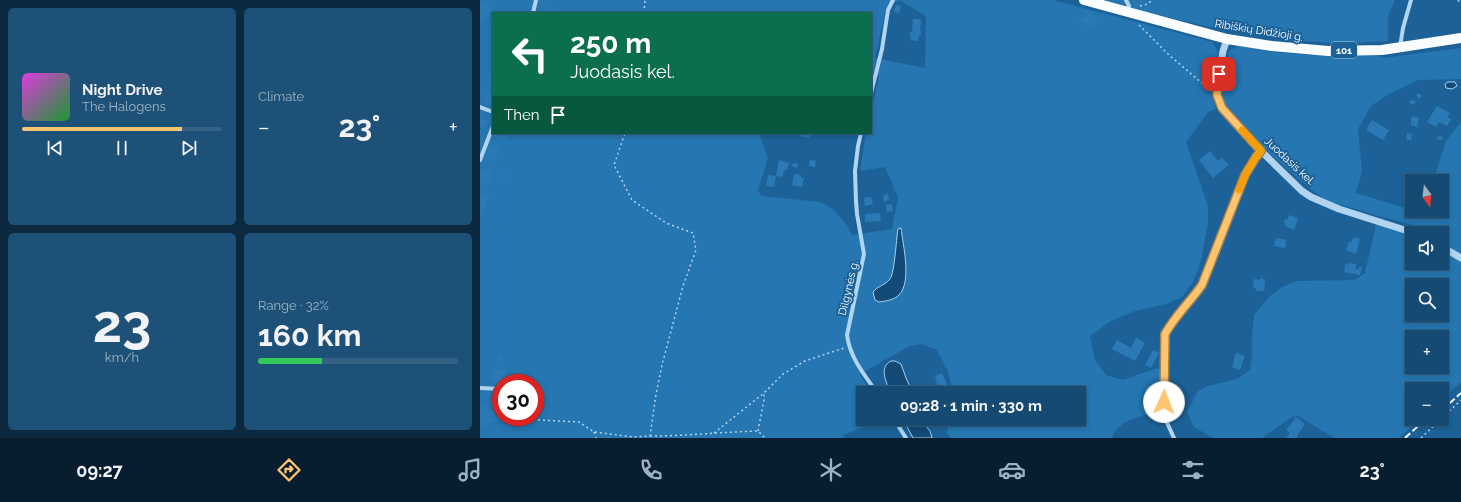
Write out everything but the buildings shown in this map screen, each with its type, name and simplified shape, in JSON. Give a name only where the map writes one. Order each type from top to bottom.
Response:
[{"type":"main road","name":"101","points":[[1084,0],[1128,9]]},
{"type":"main road","name":"Ribiškių Didžioji g.","points":[[1128,9],[1227,39],[1303,49],[1382,50],[1461,38]]},
{"type":"street","points":[[533,12],[536,0]]},
{"type":"street","points":[[872,89],[882,49],[888,10],[893,0]]},
{"type":"street","points":[[1126,0],[1128,9]]},
{"type":"street","points":[[1400,48],[1403,28],[1411,0]]},
{"type":"street","points":[[1217,95],[1219,74],[1227,39]]},
{"type":"street","name":"Juodasis kel.","points":[[1217,95],[1222,108],[1261,151],[1311,197],[1338,209],[1405,230]]},
{"type":"street","points":[[480,107],[492,112]]},
{"type":"street","points":[[480,160],[492,129]]},
{"type":"street","name":"Dilgynės g.","points":[[861,134],[855,171],[857,214],[864,254],[847,335],[849,347],[856,363],[871,386]]},
{"type":"street","points":[[1174,438],[1164,416],[1166,359],[1164,340],[1165,334],[1202,285],[1245,175],[1261,151]]},
{"type":"street","points":[[1449,251],[1461,258]]},
{"type":"street","points":[[480,388],[492,389]]},
{"type":"street","points":[[898,426],[906,438]]},
{"type":"path","points":[[644,12],[645,0]]},
{"type":"path","points":[[1152,0],[1148,4],[1128,9],[1169,55],[1217,95]]},
{"type":"path","points":[[1458,0],[1461,4]]},
{"type":"path","points":[[625,134],[614,165],[632,200],[666,223],[693,233],[696,250],[683,286],[661,372],[656,394],[650,436]]},
{"type":"path","points":[[714,433],[764,393],[783,374],[805,361],[849,347]]},
{"type":"path","points":[[758,431],[764,393]]},
{"type":"path","points":[[1449,412],[1461,400]]},
{"type":"path","points":[[544,420],[578,422],[594,432],[634,437],[688,436],[758,431],[765,438]]},
{"type":"path","points":[[1421,438],[1434,426]]},
{"type":"path","points":[[594,432],[596,438]]},
{"type":"shaded area","points":[[480,0],[899,0],[1053,0],[1212,42],[1218,52],[1211,93],[1216,109],[1208,112],[1186,142],[1208,206],[1208,223],[1201,261],[1193,282],[1182,297],[1166,304],[1135,311],[1111,321],[1090,336],[1095,360],[1106,375],[1123,380],[1157,368],[1162,371],[1163,397],[1159,406],[1154,411],[1122,424],[1116,430],[1112,438],[951,438],[947,433],[948,426],[1086,426],[1086,386],[951,386],[948,372],[937,350],[922,344],[910,346],[860,374],[867,386],[856,386],[856,426],[867,426],[843,435],[844,438],[480,438]],"holes":[[[899,0],[926,16],[925,68],[875,58],[886,8]]]},
{"type":"shaded area","points":[[1104,0],[1395,0],[1388,17],[1388,41],[1333,43],[1246,34],[1189,22]]},
{"type":"shaded area","points":[[1238,46],[1274,52],[1307,55],[1378,55],[1383,58],[1461,48],[1461,79],[1418,80],[1387,95],[1371,106],[1358,129],[1362,171],[1356,193],[1405,208],[1405,218],[1449,218],[1449,174],[1435,174],[1446,141],[1461,122],[1461,382],[1449,393],[1449,382],[1405,382],[1405,426],[1412,426],[1399,438],[1334,438],[1298,416],[1292,417],[1262,438],[1213,438],[1194,427],[1187,412],[1198,391],[1208,386],[1237,379],[1250,370],[1254,315],[1270,296],[1282,287],[1297,281],[1355,280],[1365,273],[1376,225],[1405,234],[1405,270],[1449,270],[1449,226],[1417,226],[1338,204],[1319,195],[1270,154],[1227,108],[1222,99],[1221,93],[1221,81],[1229,51]]},
{"type":"shaded area","points":[[1448,82],[1455,82],[1457,86],[1452,89],[1446,88],[1445,84]]},
{"type":"shaded area","points":[[901,228],[906,263],[903,289],[895,298],[879,302],[875,300],[873,292],[886,283],[892,275],[898,229]]},
{"type":"shaded area","points":[[891,361],[895,361],[901,364],[910,386],[888,386],[884,376],[885,367]]},
{"type":"shaded area","points":[[907,426],[926,426],[930,431],[932,438],[913,438]]},
{"type":"railway","points":[[1449,404],[1461,393]]},
{"type":"railway","points":[[1405,438],[1418,426]]},
{"type":"slow traffic","points":[[1239,190],[1245,175],[1261,151],[1242,130]]},
{"type":"route","points":[[1164,402],[1166,359],[1164,340],[1165,334],[1202,285],[1245,175],[1261,151],[1222,108],[1217,95],[1219,74]]}]
